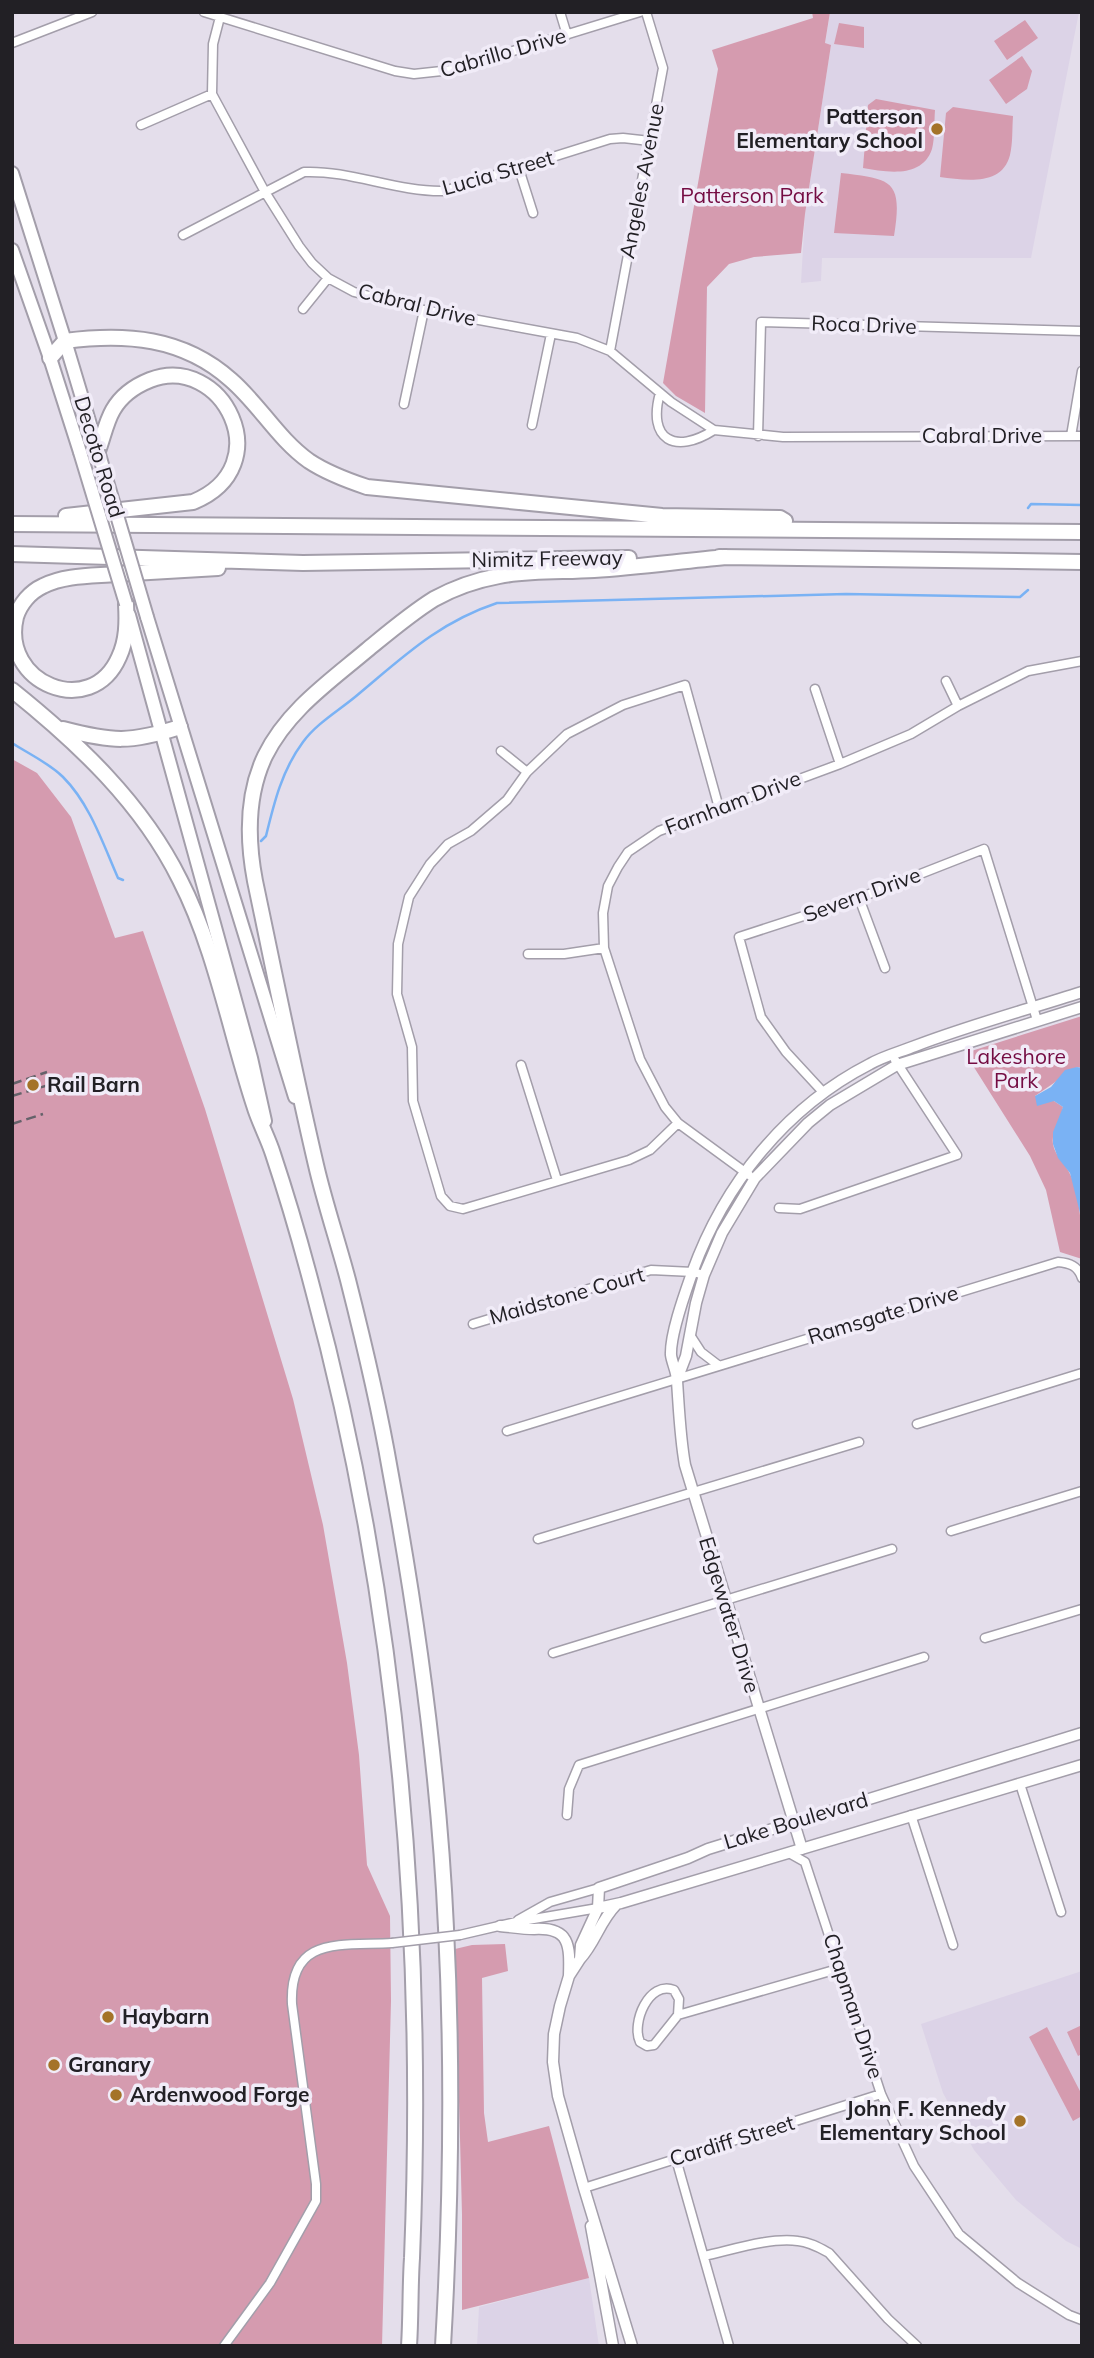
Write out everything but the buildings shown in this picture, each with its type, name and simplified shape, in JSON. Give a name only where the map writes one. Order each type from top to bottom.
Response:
[{"type":"highway","points":[[50,358],[65,341],[107,337],[138,338],[179,348],[198,357],[231,380],[307,459],[325,471],[367,487],[662,516],[780,519],[799,528]]},
{"type":"highway","points":[[12,523],[193,502],[210,495],[225,482],[238,452],[237,434],[232,417],[222,401],[209,389],[184,378],[157,377],[139,384],[124,396],[112,411],[98,451]]},
{"type":"highway","name":"Nimitz Freeway","points":[[12,523],[1082,532]]},
{"type":"highway","name":"Nimitz Freeway","points":[[12,554],[303,563],[726,557],[1082,562]]},
{"type":"highway","points":[[443,2346],[450,2191],[450,2020],[446,1925],[419,1642],[389,1465],[348,1280],[316,1168],[255,881],[250,846],[250,810],[254,785],[276,735],[315,693],[408,616],[436,598],[467,584],[499,576],[726,557]]},
{"type":"highway","points":[[126,604],[124,642],[119,658],[109,673],[94,684],[75,690],[59,690],[42,684],[29,674],[18,659],[13,643],[13,626],[18,610],[28,596],[42,586],[78,577],[303,563]]},
{"type":"highway","points":[[12,690],[61,729],[117,787],[135,809],[181,880],[204,939],[313,1290],[348,1443],[370,1558],[394,1730],[405,1845],[414,2018],[415,2163],[409,2342]]},
{"type":"highway","points":[[61,729],[116,740],[137,739],[161,733],[182,734]]},
{"type":"main road","name":"Decoto Road","points":[[12,173],[316,1168]]},
{"type":"main road","name":"Decoto Road","points":[[12,250],[50,358],[126,604],[251,1058],[272,1152]]},
{"type":"street","points":[[12,43],[92,12]]},
{"type":"street","name":"Cabrillo Drive","points":[[204,12],[395,71],[414,74],[451,70],[640,12]]},
{"type":"street","points":[[560,12],[567,35]]},
{"type":"street","name":"Angeles Avenue","points":[[610,351],[663,68],[646,12]]},
{"type":"street","name":"Cabral Drive","points":[[220,17],[212,44],[212,94],[265,192],[299,246],[328,278],[355,292],[425,310],[577,338],[610,351],[660,393],[714,430],[758,436],[1082,436]]},
{"type":"street","points":[[141,125],[212,94]]},
{"type":"street","name":"Lucia Street","points":[[183,234],[304,172],[323,171],[419,191],[444,191],[610,139],[650,141]]},
{"type":"street","points":[[519,169],[533,213]]},
{"type":"street","points":[[303,309],[328,278]]},
{"type":"street","points":[[404,404],[425,310]]},
{"type":"street","name":"Roca Drive","points":[[758,436],[761,322],[1082,331]]},
{"type":"street","points":[[532,425],[551,334]]},
{"type":"street","points":[[1071,436],[1082,371]]},
{"type":"street","points":[[660,393],[654,413],[658,429],[670,439],[681,444],[698,441],[714,430]]},
{"type":"street","name":"Farnham Drive","points":[[755,1178],[678,1124],[665,1107],[640,1059],[604,948],[603,913],[608,886],[628,852],[659,831],[840,764],[911,734],[958,706],[1028,671],[1082,661]]},
{"type":"street","points":[[946,681],[958,706]]},
{"type":"street","points":[[678,1124],[650,1150],[629,1160],[463,1209],[456,1209],[445,1202],[413,1101],[412,1046],[397,994],[398,944],[409,897],[430,864],[448,844],[471,831],[507,800],[527,772],[568,734],[624,705],[685,685],[719,808]]},
{"type":"street","points":[[815,689],[840,764]]},
{"type":"street","points":[[500,751],[527,772]]},
{"type":"street","name":"Severn Drive","points":[[822,1091],[786,1052],[761,1017],[739,937],[859,898],[984,849],[1037,1020]]},
{"type":"street","points":[[859,898],[885,968]]},
{"type":"street","points":[[528,954],[564,954],[604,948]]},
{"type":"street","name":"Edgewater Drive","points":[[802,1849],[692,1493],[680,1436],[677,1378],[671,1354],[684,1293],[713,1222],[744,1172],[781,1130],[822,1091],[891,1055],[944,1035],[1082,992]]},
{"type":"street","name":"Edgewater Drive","points":[[677,1378],[686,1356],[704,1275],[722,1233],[755,1178],[808,1122],[830,1105],[897,1065],[1082,1007]]},
{"type":"street","points":[[779,1208],[800,1209],[957,1155],[891,1055]]},
{"type":"street","points":[[521,1065],[557,1180]]},
{"type":"street","name":"Ramsgate Drive","points":[[507,1431],[1058,1262],[1066,1262],[1076,1267],[1082,1278]]},
{"type":"street","name":"Maidstone Court","points":[[473,1324],[651,1270],[704,1275]]},
{"type":"street","points":[[690,1335],[701,1352],[719,1365]]},
{"type":"street","points":[[917,1424],[1082,1373]]},
{"type":"street","points":[[538,1539],[859,1442]]},
{"type":"street","points":[[951,1531],[1082,1491]]},
{"type":"street","points":[[553,1653],[892,1549]]},
{"type":"street","points":[[985,1638],[1082,1609]]},
{"type":"street","points":[[567,1815],[569,1789],[579,1765],[924,1657]]},
{"type":"street","name":"Lake Boulevard","points":[[516,1922],[550,1902],[793,1822],[1082,1733]]},
{"type":"street","name":"Lake Boulevard","points":[[225,2346],[271,2283],[316,2201],[292,1986],[295,1971],[304,1959],[317,1950],[333,1946],[392,1943],[460,1935],[616,1904],[1082,1765]]},
{"type":"street","points":[[1020,1784],[1061,1912]]},
{"type":"street","points":[[911,1815],[953,1945]]},
{"type":"street","points":[[789,1853],[805,1863],[813,1845]]},
{"type":"street","name":"Chapman Drive","points":[[805,1863],[881,2094],[914,2166],[959,2234],[1018,2283],[1069,2315],[1082,2320]]},
{"type":"street","points":[[580,1959],[581,1945],[598,1908],[599,1888]]},
{"type":"street","points":[[569,1976],[616,1904]]},
{"type":"street","points":[[500,1926],[549,1928],[558,1932],[568,1946],[569,1976],[554,2034],[553,2062],[558,2096],[632,2346]]},
{"type":"street","points":[[677,2015],[679,1999],[674,1990],[667,1987],[657,1990],[637,2023],[636,2035],[640,2042],[647,2046],[654,2045],[677,2015],[841,1968]]},
{"type":"street","name":"Cardiff Street","points":[[584,2188],[881,2094]]},
{"type":"street","points":[[676,2159],[729,2346]]},
{"type":"street","points":[[584,2188],[613,2346]]},
{"type":"street","points":[[704,2256],[763,2243],[798,2240],[817,2246],[829,2253],[916,2346]]},
{"type":"shaded area","name":"Patterson Elementary School","points":[[1079,12],[1031,258],[822,258],[821,281],[801,283],[805,214],[831,45],[825,44],[830,13]]},
{"type":"shaded area","name":"John F. Kennedy Elementary School","points":[[1082,1971],[1082,2249],[1066,2241],[1016,2200],[974,2150],[943,2093],[921,2024]]},
{"type":"shaded area","points":[[589,2278],[599,2346],[477,2346],[479,2307]]},
{"type":"green space","name":"Patterson Park","points":[[812,12],[830,12],[825,43],[831,45],[801,253],[754,257],[729,264],[707,287],[705,413],[676,396],[663,383],[718,69],[712,50],[813,18]]},
{"type":"green space","points":[[1025,20],[1038,38],[1007,60],[994,41]]},
{"type":"green space","points":[[839,23],[864,27],[864,48],[834,44]]},
{"type":"green space","points":[[1022,56],[1032,71],[1027,89],[1006,104],[989,80]]},
{"type":"green space","points":[[876,99],[935,110],[932,149],[920,165],[892,172],[863,168],[868,105]]},
{"type":"green space","points":[[953,107],[1013,116],[1010,155],[1006,165],[991,177],[971,180],[940,177],[946,113]]},
{"type":"green space","points":[[841,173],[872,178],[890,186],[897,203],[894,236],[834,233]]},
{"type":"green space","points":[[12,759],[37,773],[71,817],[115,938],[143,931],[205,1109],[293,1399],[323,1525],[347,1663],[359,1755],[367,1865],[390,1916],[391,2001],[382,2346],[12,2346]]},
{"type":"green space","name":"Lakeshore Park","points":[[1082,1016],[1082,1068],[1077,1067],[1035,1096],[1054,1101],[1063,1107],[1053,1135],[1053,1144],[1069,1172],[1076,1192],[1082,1259],[1060,1252],[1046,1190],[1030,1156],[965,1053]]},
{"type":"green space","points":[[505,1944],[508,1971],[482,1978],[484,2113],[488,2142],[549,2126],[589,2278],[462,2310],[455,1949],[472,1945]]},
{"type":"green space","points":[[1082,2025],[1082,2054],[1078,2056],[1067,2032]]},
{"type":"green space","points":[[1047,2027],[1082,2095],[1082,2116],[1073,2121],[1029,2037]]},
{"type":"water","points":[[1082,1068],[1082,1221],[1070,1173],[1058,1158],[1053,1144],[1053,1132],[1063,1107],[1054,1101],[1037,1106],[1035,1096],[1051,1087],[1065,1070]]},
{"type":"waterway","points":[[1028,508],[1031,504],[1082,505]]},
{"type":"waterway","points":[[261,841],[266,836],[289,764],[314,729],[438,631],[497,603],[846,594],[1020,597],[1028,590]]},
{"type":"waterway","points":[[12,743],[52,767],[81,799],[118,878],[123,880]]},
{"type":"railway","points":[[12,1084],[47,1072]]},
{"type":"railway","points":[[12,1096],[52,1084]]},
{"type":"railway","points":[[12,1124],[43,1114]]},
{"type":"place","name":"Patterson Elementary School","points":[[937,129]]},
{"type":"place","name":"Rail Barn","points":[[33,1085]]},
{"type":"place","name":"Haybarn","points":[[108,2017]]},
{"type":"place","name":"Granary","points":[[54,2065]]},
{"type":"place","name":"Ardenwood Forge","points":[[116,2095]]},
{"type":"place","name":"John F. Kennedy Elementary School","points":[[1020,2121]]}]
